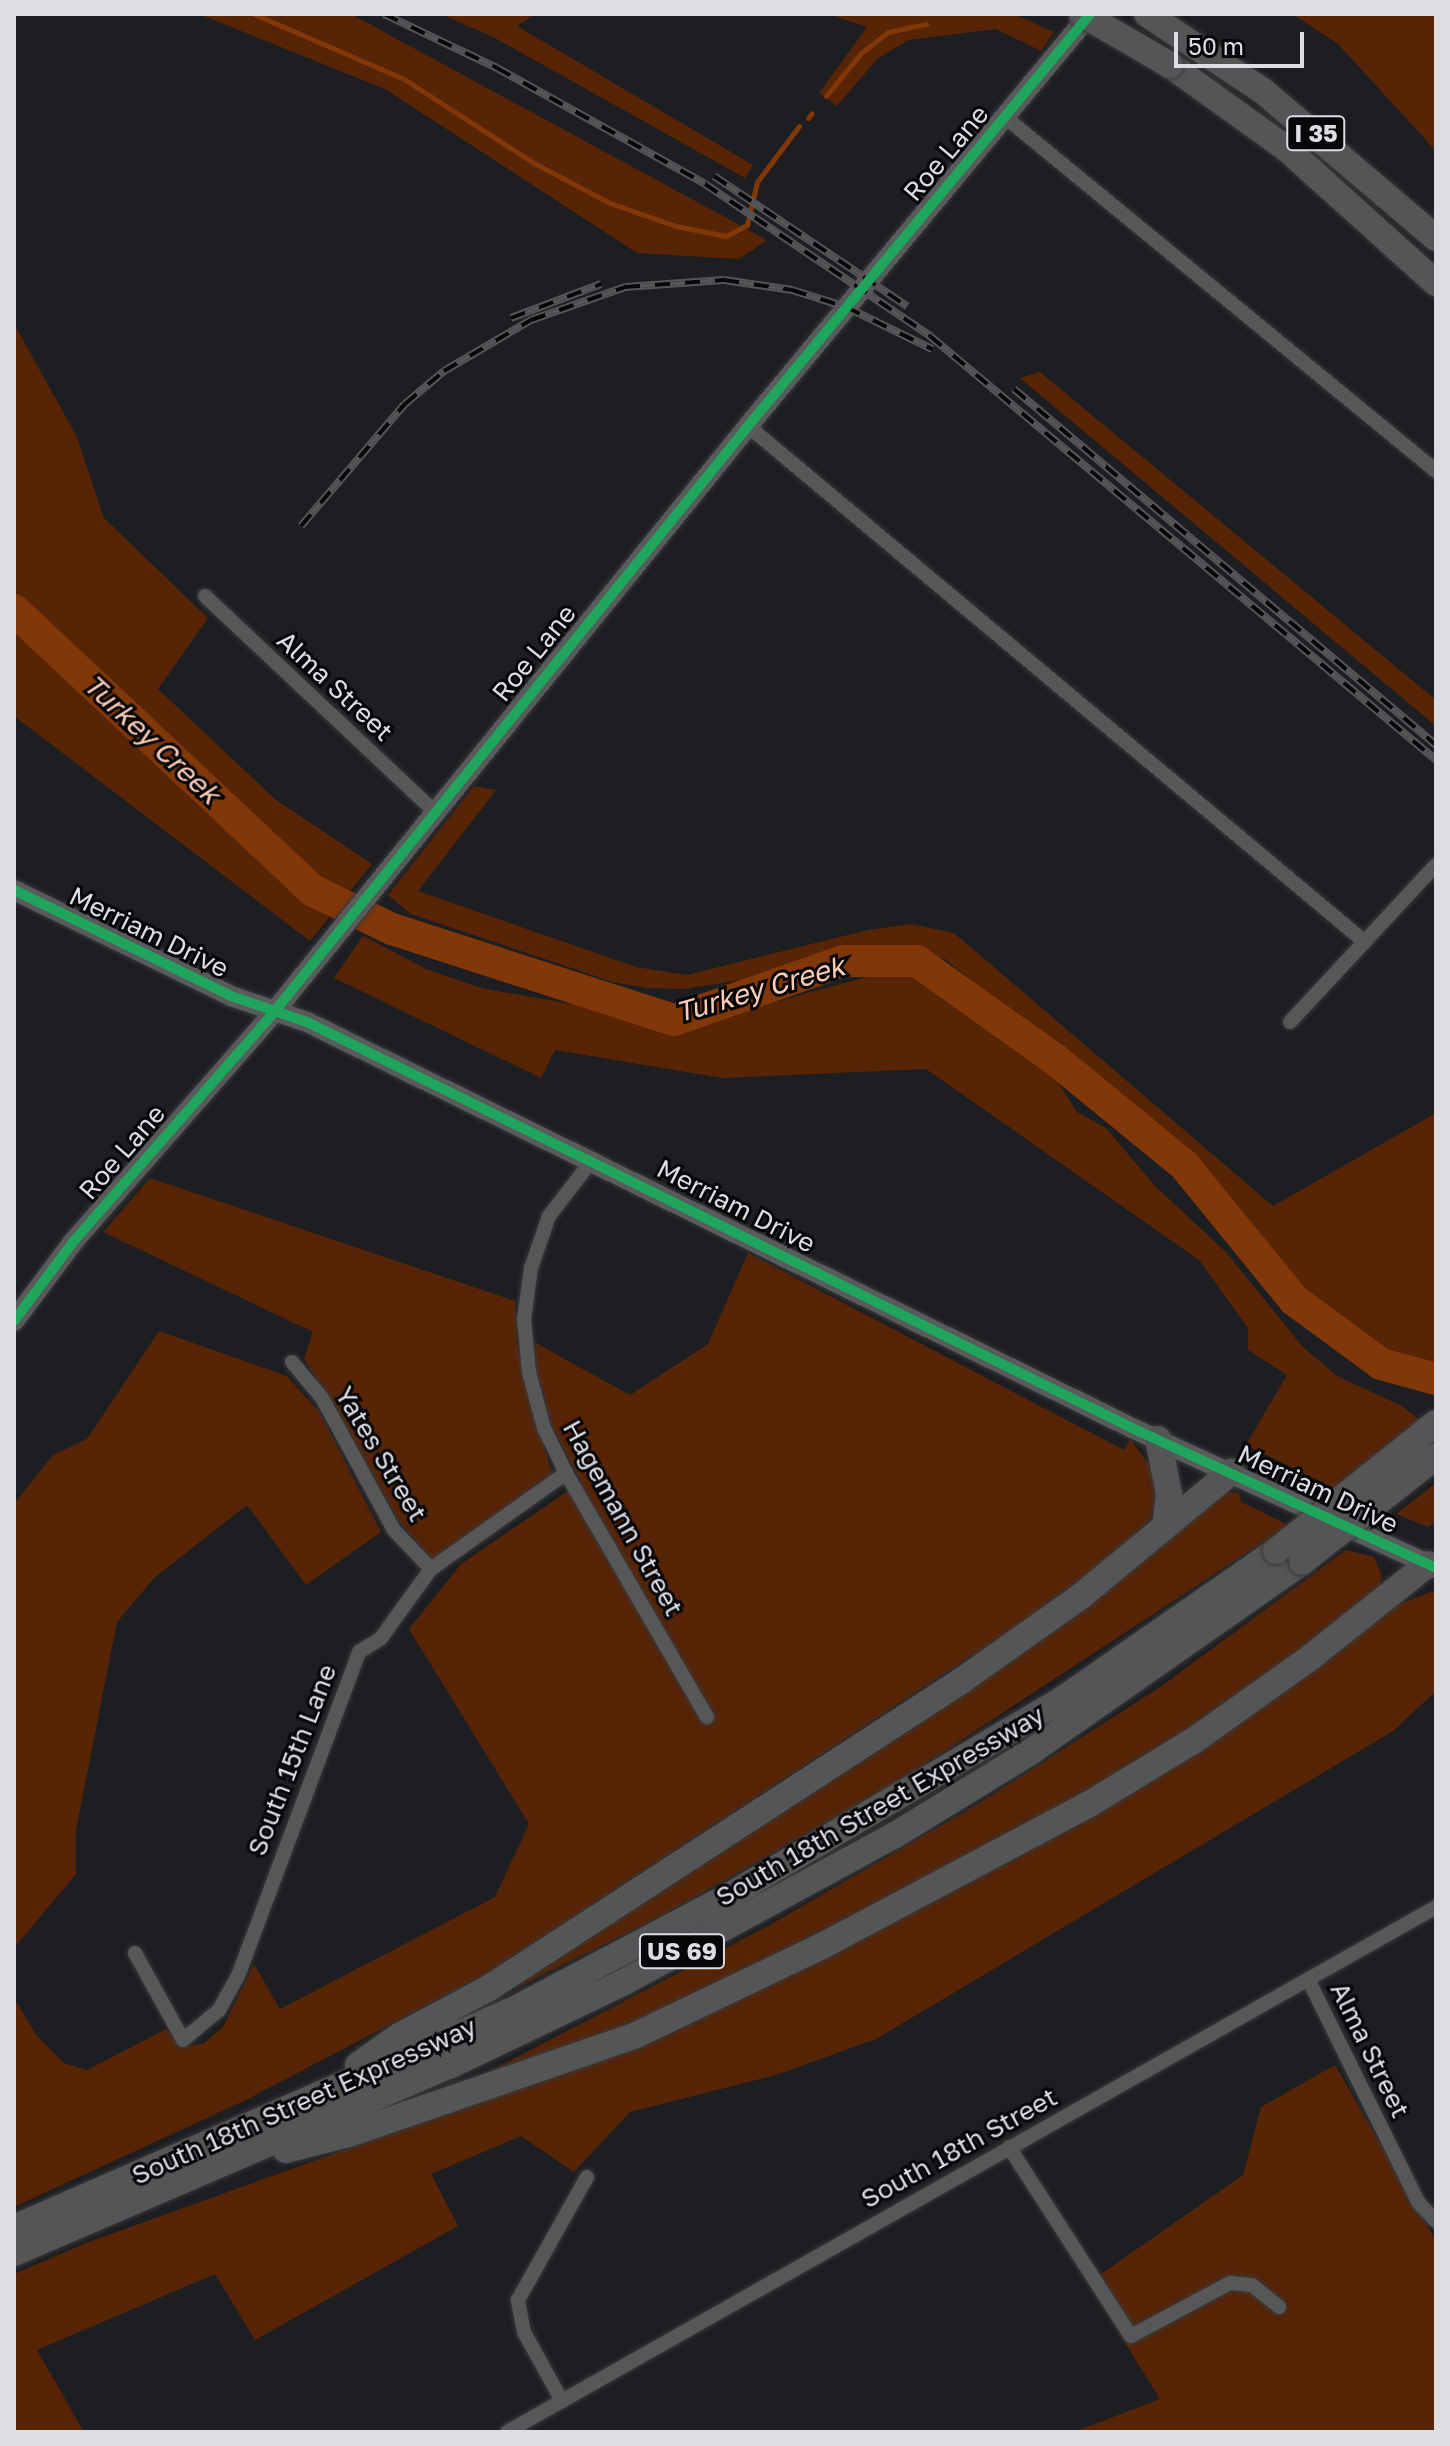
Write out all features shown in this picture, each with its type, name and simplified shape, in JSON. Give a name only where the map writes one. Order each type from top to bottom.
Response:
[{"type":"highway","name":"I 35","points":[[1082,14],[1170,65],[1287,149],[1436,283]]},
{"type":"highway","name":"I 35","points":[[1147,14],[1187,38],[1327,142],[1436,238]]},
{"type":"highway","name":"South 18th Street Expressway","points":[[14,2228],[515,2009],[732,1894],[1063,1699],[1276,1551],[1436,1423]]},
{"type":"highway","points":[[1158,1439],[1169,1494],[1165,1527]]},
{"type":"highway","name":"South 18th Street Expressway","points":[[14,2253],[449,2066],[610,1989],[895,1835],[1032,1751],[1302,1562],[1436,1456]]},
{"type":"highway","points":[[313,2098],[399,2036],[489,1988],[961,1681],[1081,1596],[1231,1472]]},
{"type":"highway","points":[[209,2169],[352,2133],[461,2097],[634,2036],[737,1989],[1091,1803],[1180,1748],[1311,1657],[1432,1566]]},
{"type":"street","name":"Roe Lane","points":[[14,1321],[73,1242],[274,1012],[401,850],[1090,14]]},
{"type":"street","points":[[1005,117],[1436,471]]},
{"type":"street","points":[[748,426],[1365,942]]},
{"type":"street","name":"Alma Street","points":[[205,596],[434,811]]},
{"type":"street","points":[[1290,1022],[1436,865]]},
{"type":"street","name":"Merriam Drive","points":[[14,890],[231,996],[307,1022],[593,1159],[1158,1439],[1432,1566]]},
{"type":"street","name":"Hagemann Street","points":[[593,1159],[549,1216],[531,1268],[524,1319],[529,1372],[544,1428],[566,1473],[707,1717]]},
{"type":"street","name":"Yates Street","points":[[292,1362],[322,1398],[394,1530],[431,1569]]},
{"type":"street","name":"South 15th Lane","points":[[135,1953],[183,2040],[219,2010],[238,1976],[359,1652],[381,1638],[431,1569],[566,1473]]},
{"type":"street","name":"South 18th Street","points":[[507,2432],[1436,1907]]},
{"type":"street","name":"Alma Street","points":[[1309,1981],[1418,2202],[1436,2221]]},
{"type":"street","points":[[1009,2147],[1131,2336],[1230,2283],[1252,2285],[1279,2307]]},
{"type":"street","points":[[562,2401],[524,2332],[518,2300],[587,2177]]},
{"type":"shaded area","points":[[199,14],[351,14],[767,240],[739,259],[637,253],[385,89]]},
{"type":"shaded area","points":[[441,14],[536,14],[517,26],[753,165],[745,178],[495,38]]},
{"type":"shaded area","points":[[828,14],[1014,14],[1054,32],[1041,51],[996,29],[909,40],[878,58],[837,106],[819,93],[867,27]]},
{"type":"shaded area","points":[[1292,14],[1436,14],[1436,151],[1338,44]]},
{"type":"shaded area","points":[[14,324],[77,437],[104,518],[208,618],[158,689],[275,799],[372,864],[310,941],[14,716]]},
{"type":"shaded area","points":[[1040,372],[1436,700],[1436,726],[1020,378]]},
{"type":"shaded area","points":[[474,786],[496,790],[418,891],[636,967],[687,975],[868,930],[911,924],[954,933],[1273,1206],[1436,1113],[1436,1367],[1372,1347],[1335,1320],[1293,1283],[1173,1141],[945,959],[900,950],[831,950],[749,979],[683,989],[647,988],[613,982],[411,914],[388,895]]},
{"type":"shaded area","points":[[363,936],[426,969],[481,988],[688,1025],[882,973],[920,976],[1047,1066],[1077,1112],[1106,1128],[1154,1185],[1225,1251],[1303,1347],[1337,1376],[1402,1406],[1424,1423],[1338,1490],[1246,1445],[1287,1375],[1248,1350],[1248,1328],[1199,1260],[926,1069],[722,1078],[555,1050],[541,1078],[334,978]]},
{"type":"shaded area","points":[[150,1178],[515,1301],[518,1349],[552,1475],[432,1561],[399,1521],[304,1358],[313,1332],[103,1232]]},
{"type":"shaded area","points":[[748,1253],[1124,1450],[1130,1439],[1155,1472],[1158,1490],[1151,1518],[1124,1546],[1020,1624],[486,1974],[246,2100],[14,2207],[14,1998],[37,2036],[64,2063],[87,2070],[166,2029],[182,2046],[203,2044],[223,2027],[254,1964],[280,2009],[495,1897],[529,1824],[409,1629],[461,1564],[581,1482],[553,1429],[536,1369],[534,1342],[630,1395],[708,1344]]},
{"type":"shaded area","points":[[159,1331],[287,1376],[320,1413],[381,1532],[306,1585],[247,1505],[154,1578],[117,1622],[76,1830],[76,1874],[14,1948],[14,1504],[53,1455],[87,1439]]},
{"type":"shaded area","points":[[1436,1483],[1436,1521],[1428,1527],[1396,1514]]},
{"type":"shaded area","points":[[1223,1492],[1239,1493],[1241,1502],[1289,1525],[894,1784],[661,1916],[516,1988],[512,1981]]},
{"type":"shaded area","points":[[1346,1550],[1374,1557],[1382,1576],[1377,1594],[1228,1706],[1068,1805],[652,2020],[479,2077],[768,1926],[981,1802],[1160,1687]]},
{"type":"shaded area","points":[[1436,1590],[1436,1691],[1393,1731],[876,2039],[776,2075],[630,2112],[574,2172],[521,2136],[431,2174],[458,2226],[255,2340],[215,2274],[37,2350],[84,2432],[14,2432],[14,2274],[86,2243],[646,2041],[795,1974],[1089,1815],[1397,1605]]},
{"type":"shaded area","points":[[1335,2065],[1436,2241],[1436,2432],[1074,2432],[1160,2399],[1088,2283],[1243,2175],[1261,2107]]},
{"type":"waterway","points":[[254,14],[404,79],[534,163],[610,203],[676,226],[726,236],[747,225],[757,182],[799,126]]},
{"type":"waterway","points":[[826,96],[861,53],[888,32],[926,24]]},
{"type":"waterway","points":[[808,118],[812,113]]},
{"type":"waterway","name":"Turkey Creek","points":[[14,610],[312,890],[392,929],[674,1020],[843,961],[917,961],[1057,1061],[1184,1165],[1294,1300],[1381,1364],[1436,1379]]},
{"type":"railway","points":[[384,14],[497,68],[705,184],[930,336],[1436,760]]},
{"type":"railway","points":[[714,176],[907,306]]},
{"type":"railway","points":[[301,526],[405,404],[444,371],[531,320],[625,287],[724,280],[792,290],[846,307],[932,349]]},
{"type":"railway","points":[[511,318],[601,284]]},
{"type":"railway","points":[[1014,389],[1436,745]]},
{"type":"cycle path","points":[[14,1321],[73,1242],[274,1012],[748,426],[1090,14]]},
{"type":"cycle path","points":[[14,890],[231,996],[307,1022],[1132,1428],[1436,1568]]}]
